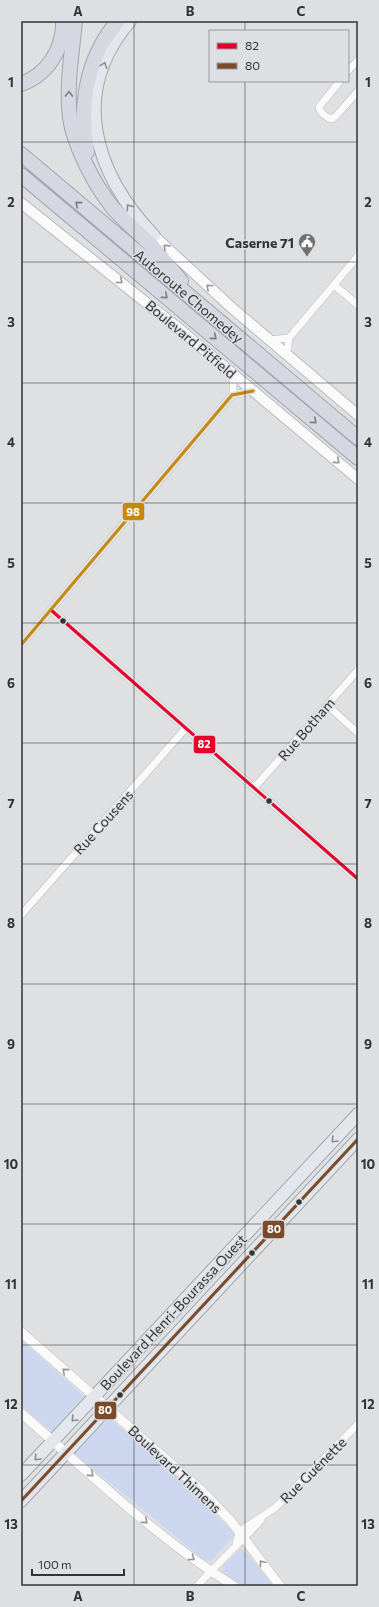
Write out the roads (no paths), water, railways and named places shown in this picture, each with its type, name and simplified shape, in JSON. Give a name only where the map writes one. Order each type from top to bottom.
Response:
[{"type":"highway","points":[[21,84],[36,76],[52,59],[61,38],[63,21]]},
{"type":"highway","points":[[75,21],[69,82],[70,114],[73,132],[91,172],[100,190],[113,208],[150,244],[208,312]]},
{"type":"highway","points":[[91,172],[83,128],[86,88],[96,56],[118,21]]},
{"type":"highway","name":"Autoroute Chomedey","points":[[21,154],[358,438]]},
{"type":"highway","name":"Autoroute Chomedey","points":[[21,175],[358,458]]},
{"type":"main road","points":[[130,21],[114,44],[103,66],[96,96],[96,127],[102,158],[114,184],[137,216],[154,236],[268,340],[358,415]]},
{"type":"main road","name":"Boulevard Pitfield","points":[[23,206],[146,302],[358,479]]},
{"type":"main road","name":"Boulevard Henri-Bourassa Ouest","points":[[21,1475],[358,1114]]},
{"type":"main road","name":"Boulevard Henri-Bourassa Ouest","points":[[21,1501],[358,1139]]},
{"type":"street","points":[[349,71],[358,60]]},
{"type":"street","points":[[339,82],[319,107],[329,118],[336,116],[358,91]]},
{"type":"street","points":[[287,355],[289,338],[358,256]]},
{"type":"street","points":[[334,285],[358,305]]},
{"type":"street","points":[[268,340],[289,338]]},
{"type":"street","points":[[21,645],[233,393],[233,374]]},
{"type":"street","points":[[233,393],[253,390]]},
{"type":"street","points":[[51,610],[358,879]]},
{"type":"street","name":"Rue Botham","points":[[254,788],[358,670]]},
{"type":"street","points":[[327,705],[358,733]]},
{"type":"street","name":"Rue Cousens","points":[[21,915],[185,728]]},
{"type":"street","name":"Boulevard Thimens","points":[[21,1332],[198,1487],[222,1511],[280,1586]]},
{"type":"street","points":[[21,1413],[158,1532],[210,1572],[234,1586]]},
{"type":"street","name":"Rue Guénette","points":[[198,1586],[242,1536],[304,1480],[358,1424]]},
{"type":"place","name":"Caserne 71","points":[[307,257]]}]
